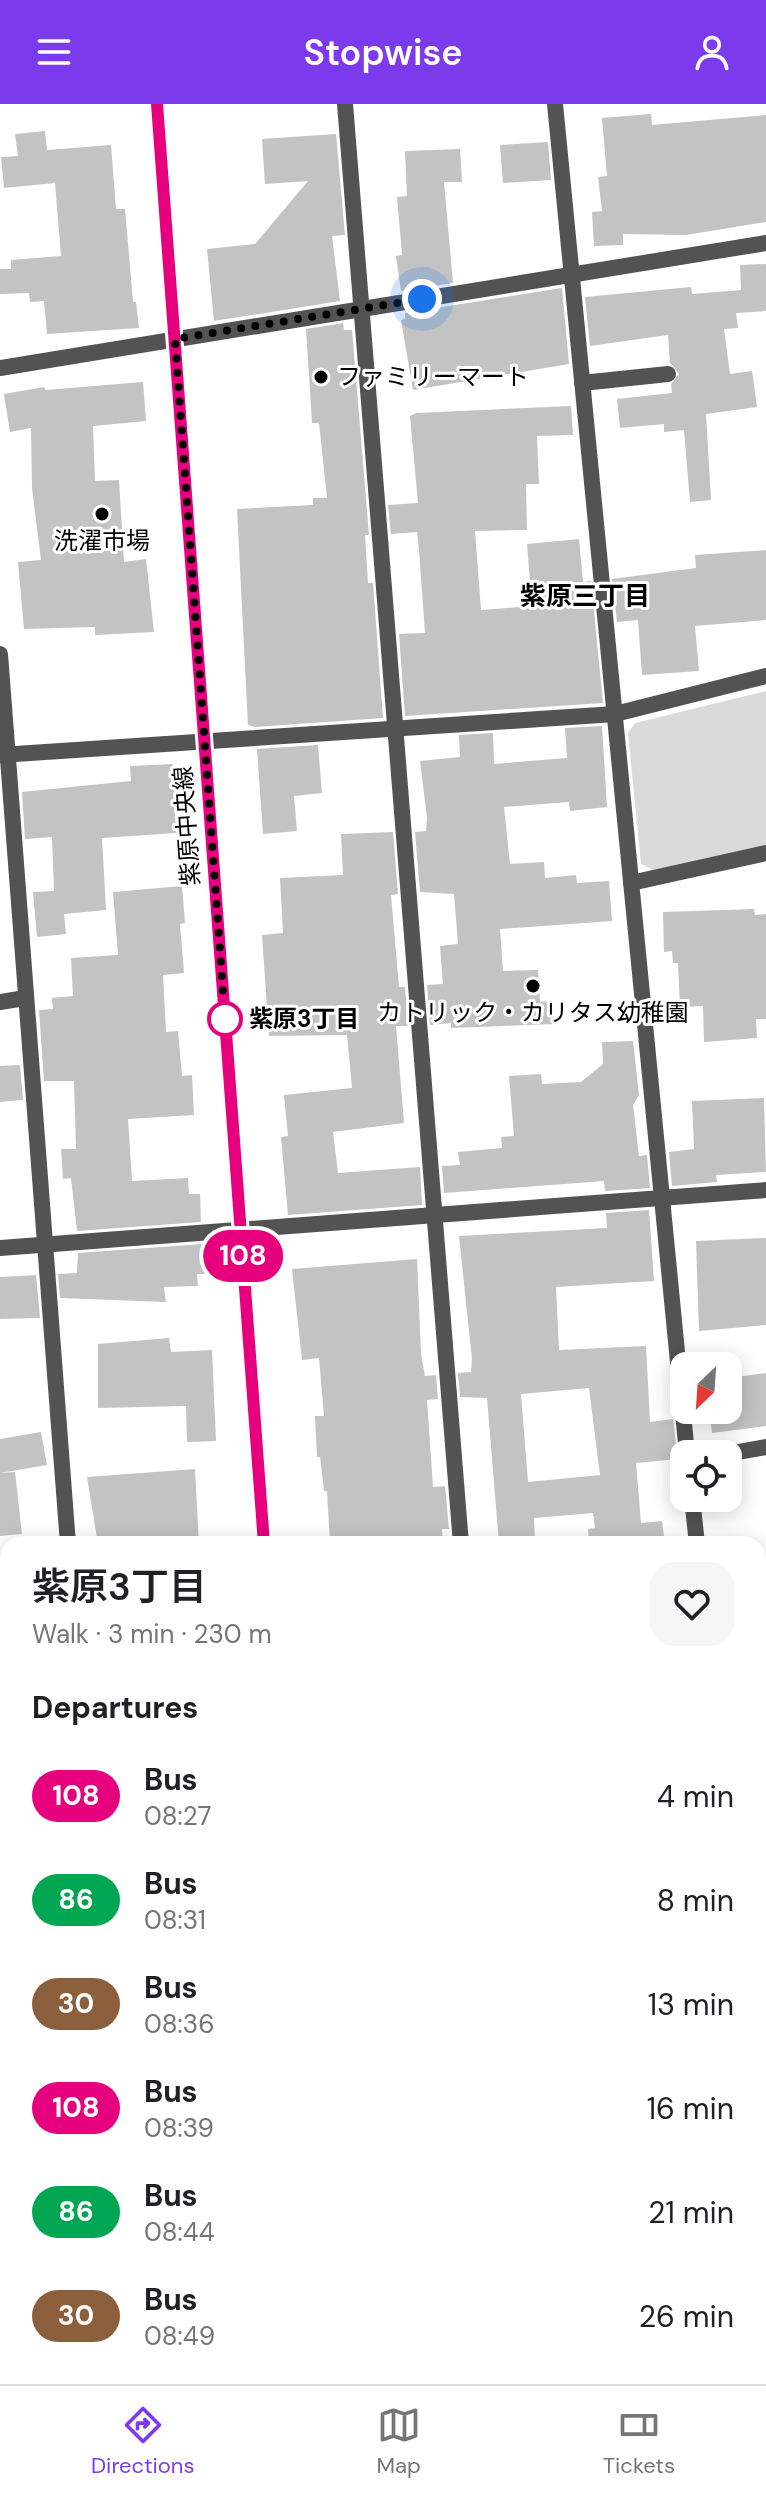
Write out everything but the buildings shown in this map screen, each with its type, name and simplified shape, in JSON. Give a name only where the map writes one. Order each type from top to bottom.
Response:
[{"type":"street","name":"紫原中央線","points":[[157,104],[263,1536]]},
{"type":"street","points":[[345,104],[460,1536]]},
{"type":"street","points":[[555,104],[686,1440]]},
{"type":"street","points":[[0,368],[766,243]]},
{"type":"street","points":[[582,383],[668,374]]},
{"type":"street","points":[[0,654],[4,754],[47,1245],[67,1536]]},
{"type":"street","points":[[4,754],[615,714],[766,676]]},
{"type":"street","points":[[631,883],[766,853]]},
{"type":"street","points":[[0,1002],[25,998]]},
{"type":"street","points":[[0,1248],[766,1190]]},
{"type":"street","points":[[742,1451],[766,1447]]},
{"type":"street","points":[[694,1512],[696,1536]]},
{"type":"shaded area","points":[[766,691],[766,847],[654,870],[641,864],[628,733],[635,723]]},
{"type":"bus line","name":"108","points":[[157,104],[263,1536]]},
{"type":"place","name":"ファミリーマート","points":[[321,377]]},
{"type":"place","name":"洗濯市場","points":[[102,514]]},
{"type":"place","name":"カトリック・カリタス幼稚園","points":[[533,986]]},
{"type":"place","name":"紫原3丁目","points":[[225,1019]]},
{"type":"district","name":"紫原三丁目","points":[[585,596]]},
{"type":"route","points":[[225,1019],[175,339],[422,299]]}]
